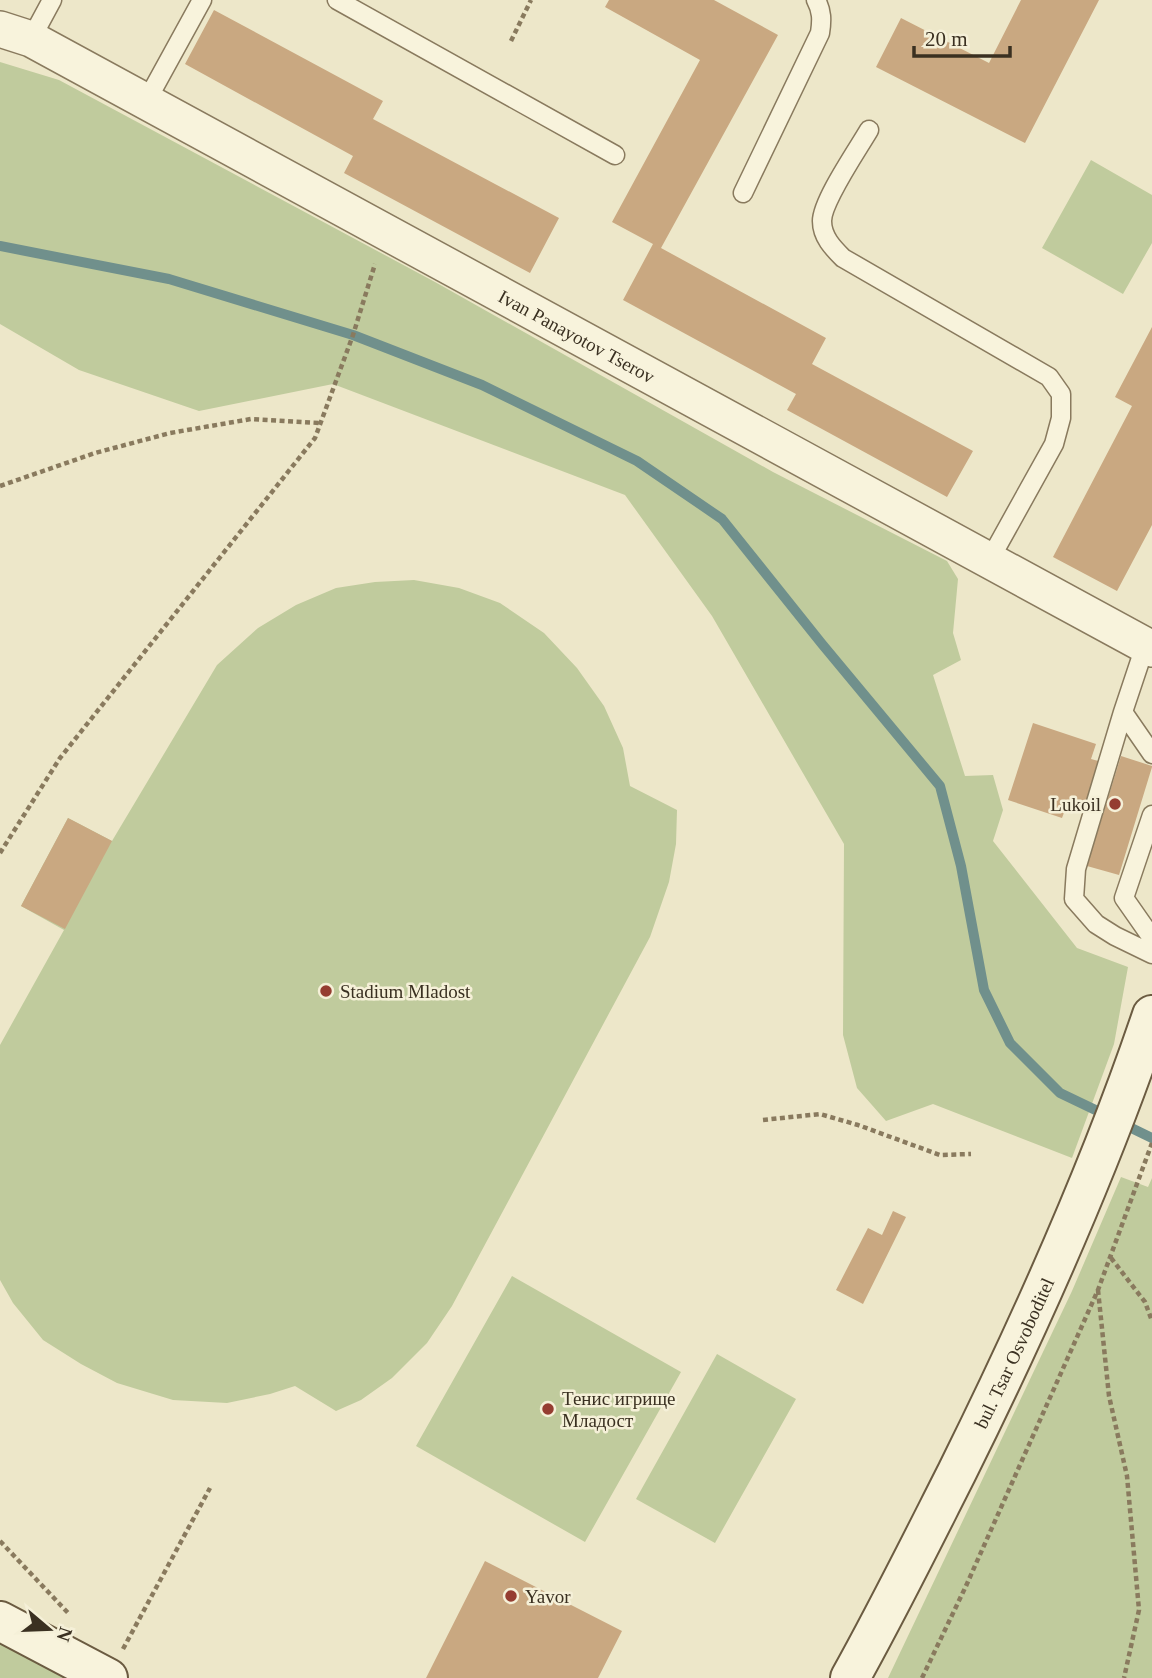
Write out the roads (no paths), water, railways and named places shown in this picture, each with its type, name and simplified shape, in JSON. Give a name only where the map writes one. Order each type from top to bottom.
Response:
[{"type":"main road","name":"bul. Tsar Osvoboditel","points":[[850,1678],[886,1613],[1032,1317],[1096,1167],[1130,1081],[1152,1015]]},
{"type":"main road","points":[[0,1621],[108,1678]]},
{"type":"street","name":"Ivan Panayotov Tserov","points":[[15,34],[146,102],[1149,648]]},
{"type":"lane","points":[[15,34],[52,0]]},
{"type":"lane","points":[[146,102],[202,0]]},
{"type":"lane","points":[[337,0],[615,155]]},
{"type":"lane","points":[[743,193],[820,33],[822,20],[816,0]]},
{"type":"lane","points":[[869,130],[826,202],[822,221],[827,242],[843,258],[1049,377],[1061,394],[1061,418],[1054,444],[989,561]]},
{"type":"lane","points":[[1149,648],[1124,712],[1076,869],[1074,900],[1096,924],[1152,954]]},
{"type":"lane","points":[[1124,712],[1152,754]]},
{"type":"lane","points":[[1152,815],[1124,898],[1152,938]]},
{"type":"waterway","points":[[0,246],[169,279],[353,335],[482,385],[637,461],[722,519],[940,786],[961,866],[984,990],[1010,1043],[1060,1093],[1108,1116]]},
{"type":"waterway","points":[[1121,1123],[1152,1138]]},
{"type":"place","name":"Lukoil","points":[[1115,804]]},
{"type":"place","name":"Stadium Mladost","points":[[326,991]]},
{"type":"place","name":"Тенис игрище Младост","points":[[548,1409]]},
{"type":"place","name":"Yavor","points":[[511,1596]]}]
